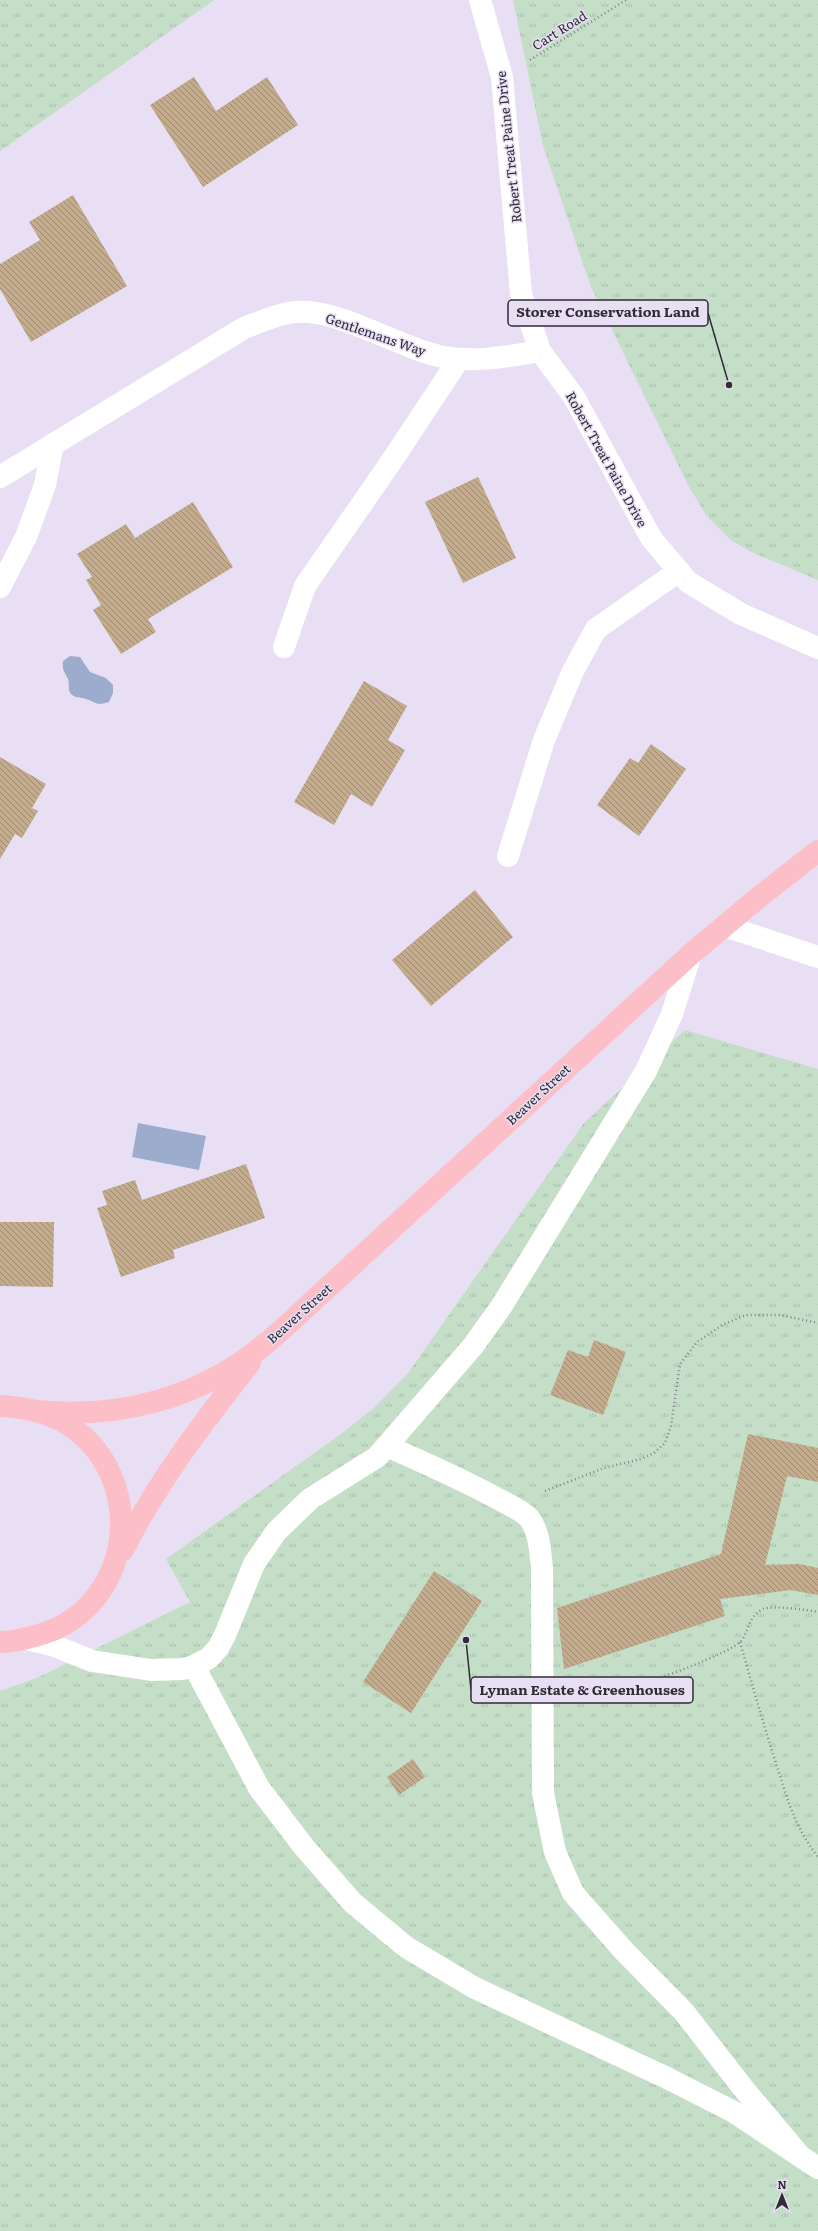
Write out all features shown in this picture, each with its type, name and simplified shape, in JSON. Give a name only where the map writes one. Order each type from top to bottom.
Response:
[{"type":"main road","name":"Beaver Street","points":[[36,1411],[67,1414],[118,1410],[144,1406],[173,1397],[223,1374],[264,1345],[691,954],[818,851]]},
{"type":"main road","name":"Beaver Street","points":[[110,1575],[133,1531],[168,1475],[223,1397],[264,1345]]},
{"type":"main road","points":[[0,1406],[36,1411],[62,1422],[81,1435],[103,1460],[111,1475],[117,1491],[122,1525],[120,1542],[110,1575],[100,1591],[74,1619],[57,1629],[26,1639],[0,1651]]},
{"type":"main road","points":[[0,1642],[26,1639]]},
{"type":"street","name":"Robert Treat Paine Drive","points":[[480,0],[502,77],[521,294],[540,351],[574,397],[651,538],[688,582],[741,614],[818,648]]},
{"type":"street","name":"Gentlemans Way","points":[[0,477],[244,328],[288,313],[312,313],[344,320],[443,357],[482,360],[540,351]]},
{"type":"street","points":[[284,647],[305,586],[393,459],[459,359]]},
{"type":"street","points":[[0,587],[26,537],[45,485],[53,444]]},
{"type":"street","points":[[508,856],[544,740],[574,671],[596,629],[679,571]]},
{"type":"street","points":[[725,926],[818,957]]},
{"type":"street","points":[[26,1639],[52,1645],[92,1661],[114,1665],[168,1670],[194,1666],[208,1658],[218,1648],[254,1564],[276,1532],[310,1499],[364,1467],[387,1446],[473,1346],[501,1307],[630,1100],[646,1071],[672,1014],[691,954]]},
{"type":"street","points":[[387,1446],[484,1491],[515,1508],[528,1518],[534,1527],[540,1544],[543,1793],[555,1852],[574,1893],[624,1951],[684,2012],[743,2088],[810,2162]]},
{"type":"street","points":[[194,1666],[263,1794],[304,1847],[353,1903],[406,1947],[475,1988],[664,2077],[734,2112],[810,2162]]},
{"type":"path","name":"Cart Road","points":[[502,77],[626,0]]},
{"type":"path","points":[[515,1508],[558,1486],[654,1453],[665,1443],[671,1426],[680,1364],[697,1342],[722,1325],[746,1315],[780,1315],[818,1323]]},
{"type":"path","points":[[542,1682],[563,1681],[605,1692],[621,1691],[702,1662],[740,1642],[752,1616],[765,1608],[804,1609],[818,1612]]},
{"type":"path","points":[[740,1642],[761,1718],[794,1820],[806,1841],[818,1857]]},
{"type":"green space","points":[[0,0],[214,0],[0,151]]},
{"type":"green space","points":[[513,0],[818,0],[818,580],[751,552],[731,540],[706,515],[687,483],[591,287],[543,146]]},
{"type":"green space","points":[[685,1030],[818,1069],[818,2231],[0,2231],[0,1691],[37,1678],[190,1602],[166,1559],[345,1431],[376,1406],[408,1373],[584,1123]]},
{"type":"water","points":[[70,656],[80,657],[90,672],[106,678],[113,685],[113,693],[109,702],[97,704],[84,698],[75,697],[71,694],[68,679],[63,666],[63,661]]},
{"type":"water","points":[[138,1123],[206,1136],[199,1170],[132,1157]]},
{"type":"building","points":[[194,77],[216,111],[267,77],[298,125],[203,187],[150,105]]},
{"type":"building","points":[[73,195],[127,286],[31,342],[0,289],[0,264],[40,240],[29,222]]},
{"type":"building","points":[[478,477],[516,558],[463,583],[425,502]]},
{"type":"building","points":[[193,502],[233,567],[148,619],[156,632],[121,654],[93,610],[101,605],[86,580],[92,577],[77,554],[126,524],[135,538]]},
{"type":"building","points":[[364,681],[407,706],[388,740],[405,750],[372,807],[351,794],[334,825],[294,802]]},
{"type":"building","points":[[651,744],[686,769],[639,836],[597,805],[630,758],[638,763]]},
{"type":"building","points":[[0,757],[46,784],[32,808],[38,811],[22,838],[15,834],[0,859]]},
{"type":"building","points":[[475,890],[513,937],[431,1006],[392,960]]},
{"type":"building","points":[[246,1164],[265,1218],[173,1250],[175,1258],[121,1277],[97,1208],[107,1205],[102,1191],[135,1180],[142,1200]]},
{"type":"building","points":[[0,1222],[54,1222],[53,1287],[0,1286]]},
{"type":"building","points":[[594,1340],[626,1352],[603,1415],[550,1395],[568,1350],[588,1357]]},
{"type":"building","points":[[748,1434],[818,1448],[818,1482],[787,1476],[765,1565],[799,1564],[818,1568],[818,1595],[791,1590],[720,1599],[725,1616],[564,1669],[557,1608],[721,1554]]},
{"type":"building","points":[[434,1571],[482,1601],[411,1713],[363,1682]]},
{"type":"building","points":[[413,1759],[425,1777],[399,1795],[387,1777]]},
{"type":"place","name":"Storer Conservation Land","points":[[729,385]]},
{"type":"place","name":"Lyman Estate & Greenhouses","points":[[466,1640]]}]
